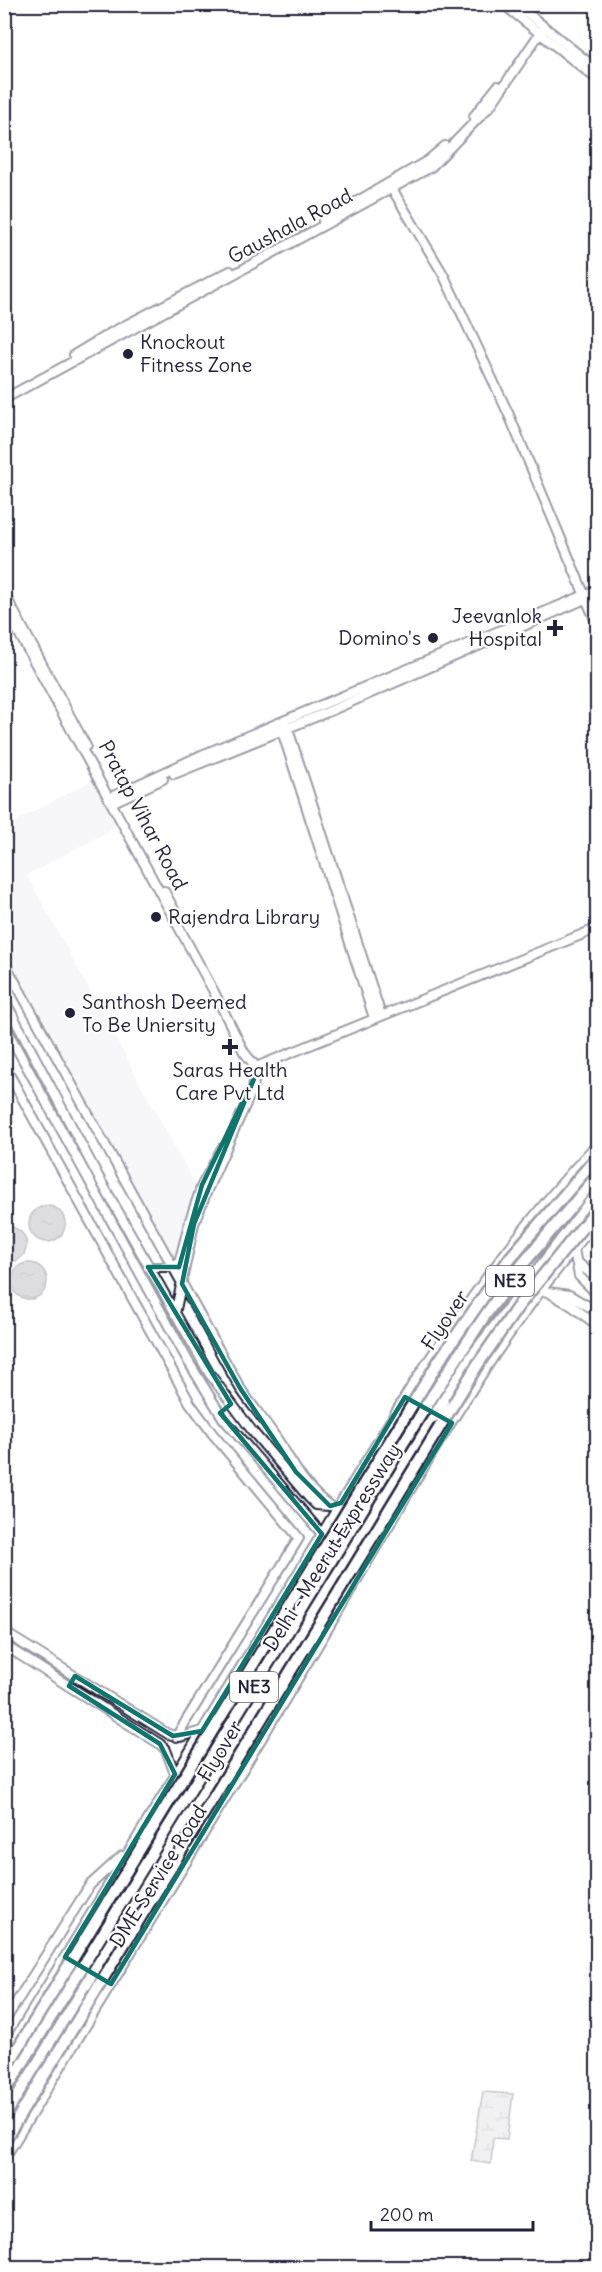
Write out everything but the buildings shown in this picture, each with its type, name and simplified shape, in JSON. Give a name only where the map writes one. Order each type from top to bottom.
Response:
[{"type":"highway","name":"Flyover","points":[[4,2071],[444,1353],[510,1258],[597,1156]]},
{"type":"highway","name":"Delhi - Meerut Expressway","points":[[4,2093],[433,1395],[483,1318],[522,1265],[597,1175]]},
{"type":"highway","name":"Delhi - Meerut Expressway","points":[[4,2118],[351,1549],[473,1355],[597,1192]]},
{"type":"highway","name":"Flyover","points":[[4,2141],[478,1364],[519,1305],[597,1208]]},
{"type":"street","points":[[503,4],[597,70]]},
{"type":"street","points":[[516,4],[540,29],[597,80]]},
{"type":"street","name":"Gaushala Road","points":[[4,393],[114,331],[431,167],[491,105],[540,29]]},
{"type":"street","points":[[391,186],[454,297],[590,595],[597,627]]},
{"type":"street","name":"Gaushala Road","points":[[4,399],[391,186]]},
{"type":"street","name":"Pratap Vihar Road","points":[[4,593],[142,856],[217,987],[256,1067]]},
{"type":"street","points":[[112,799],[590,595]]},
{"type":"street","name":"Pratap Vihar Road","points":[[4,606],[112,799]]},
{"type":"street","points":[[283,726],[378,1017]]},
{"type":"street","points":[[175,1314],[194,1224],[253,1088],[256,1067],[597,928]]},
{"type":"street","points":[[4,962],[240,1388],[284,1450],[296,1472],[320,1499],[330,1506]]},
{"type":"street","points":[[4,999],[148,1267],[209,1373],[231,1404],[316,1505],[330,1506],[341,1503]]},
{"type":"street","points":[[4,1025],[188,1361],[220,1413],[322,1534]]},
{"type":"street","points":[[4,1065],[190,1403],[299,1538],[176,1737]]},
{"type":"street","points":[[148,1267],[172,1267],[179,1263],[202,1185],[254,1078]]},
{"type":"street","name":"DME Service Road","points":[[4,2056],[411,1387],[461,1310],[509,1247],[597,1143]]},
{"type":"street","name":"DME Service Road","points":[[4,2159],[458,1413],[574,1249],[597,1221]]},
{"type":"street","points":[[574,1249],[575,1260],[583,1282],[597,1295]]},
{"type":"street","points":[[575,1260],[597,1280]]},
{"type":"street","points":[[544,1291],[561,1292],[577,1298],[597,1312]]},
{"type":"street","points":[[544,1291],[572,1306],[597,1326]]},
{"type":"street","points":[[411,1387],[458,1413]]},
{"type":"street","points":[[405,1397],[452,1423]]},
{"type":"street","points":[[220,1413],[231,1404]]},
{"type":"street","points":[[4,1632],[168,1734],[176,1737],[201,1731]]},
{"type":"street","points":[[4,1645],[160,1744],[166,1750],[175,1774]]},
{"type":"street","points":[[69,1686],[75,1676]]},
{"type":"street","points":[[4,2022],[90,1885],[129,1849]]},
{"type":"street","points":[[65,1957],[111,1984]]},
{"type":"street","points":[[60,1965],[106,1993]]},
{"type":"highlighted area","points":[[254,1079],[194,1224],[182,1284],[240,1388],[296,1472],[330,1506],[341,1503],[405,1397],[452,1423],[111,1984],[65,1957],[175,1774],[160,1744],[69,1686],[75,1676],[173,1736],[202,1731],[322,1534],[220,1413],[231,1404],[148,1267],[179,1267],[202,1185]]},
{"type":"shaded area","name":"Santhosh Deemed To Be Uniersity","points":[[92,780],[117,827],[27,875],[199,1191],[180,1255],[175,1263],[5,952],[4,827]]},
{"type":"green space","points":[[483,2092],[513,2094],[507,2139],[493,2138],[491,2164],[471,2161]]},
{"type":"water","points":[[47,1206],[59,1212],[65,1224],[59,1236],[47,1242],[35,1236],[29,1224],[35,1212]]},
{"type":"water","points":[[12,1227],[24,1236],[26,1248],[19,1259],[5,1262],[5,1228]]},
{"type":"water","points":[[29,1263],[41,1269],[47,1281],[41,1293],[29,1299],[17,1293],[11,1281],[17,1269]]},
{"type":"place","name":"Knockout Fitness Zone","points":[[128,354]]},
{"type":"place","name":"Jeevanlok Hospital","points":[[555,628]]},
{"type":"place","name":"Domino's","points":[[433,638]]},
{"type":"place","name":"Rajendra Library","points":[[156,917]]},
{"type":"place","name":"Santhosh Deemed To Be Uniersity","points":[[70,1013]]},
{"type":"place","name":"Saras Health Care Pvt Ltd","points":[[230,1047]]}]
